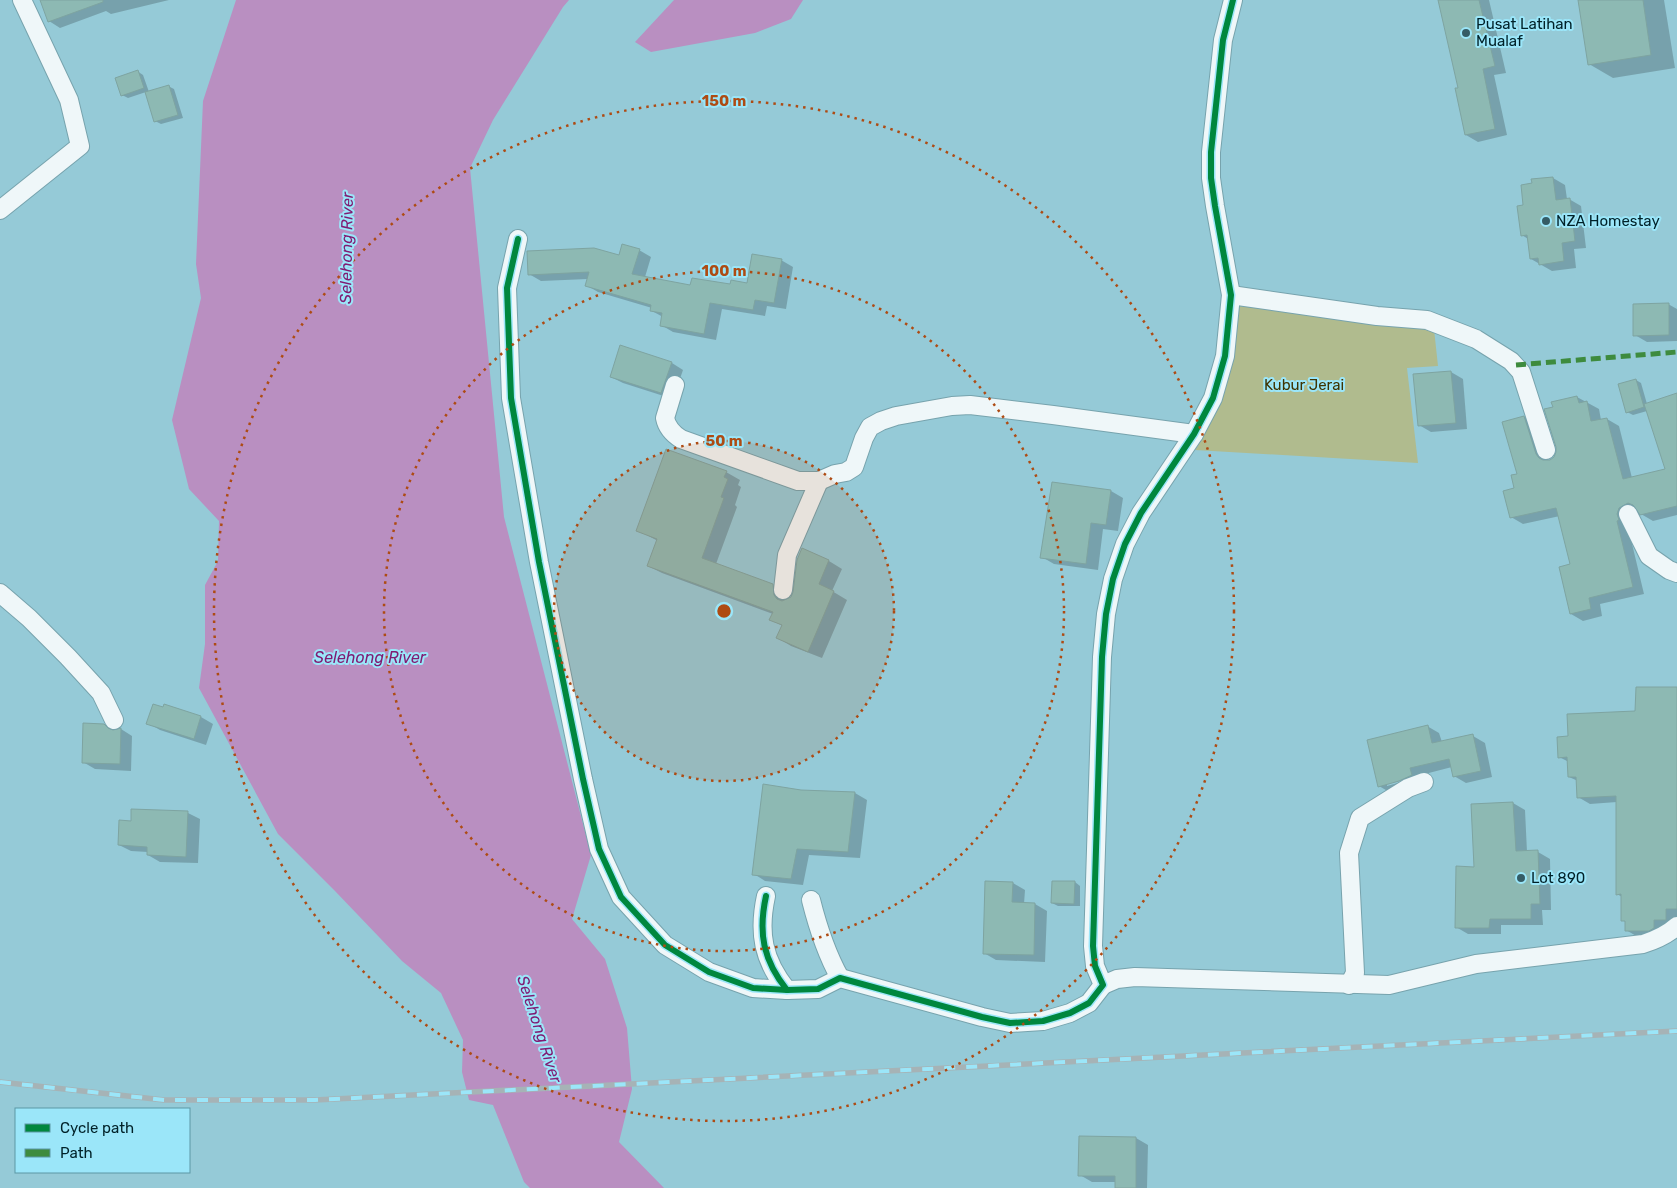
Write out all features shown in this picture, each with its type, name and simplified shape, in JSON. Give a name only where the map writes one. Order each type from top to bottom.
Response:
[{"type":"street","points":[[0,210],[80,146],[69,100],[22,0]]},
{"type":"street","points":[[1103,985],[1095,966],[1093,946],[1102,657],[1106,614],[1113,578],[1125,544],[1141,512],[1194,434],[1213,398],[1225,356],[1231,295],[1215,206],[1210,152],[1224,40],[1233,0]]},
{"type":"street","points":[[518,239],[507,288],[511,398],[539,562],[599,849],[621,897],[665,945],[709,972],[753,988],[787,990],[818,989],[840,978],[1010,1023],[1042,1021],[1070,1014],[1089,1003],[1103,985],[1117,979],[1135,977],[1389,985],[1476,964],[1643,944],[1671,932],[1677,926]]},
{"type":"street","points":[[1231,295],[1377,316],[1427,320],[1476,339],[1511,361],[1521,372],[1546,450]]},
{"type":"street","points":[[675,385],[665,418],[666,423],[675,436],[798,481],[819,481],[835,474],[846,472],[854,467],[870,427],[881,421],[896,416],[952,406],[970,405],[1044,413],[1194,434]]},
{"type":"street","points":[[783,590],[787,555],[819,481]]},
{"type":"street","points":[[1628,514],[1649,556],[1669,570],[1677,573]]},
{"type":"street","points":[[0,593],[29,618],[101,693],[114,720]]},
{"type":"street","points":[[1349,985],[1355,973],[1350,853],[1360,818],[1408,788],[1424,782]]},
{"type":"street","points":[[766,896],[762,916],[763,946],[775,975],[787,990]]},
{"type":"street","points":[[811,900],[820,935],[829,959],[840,978]]},
{"type":"green space","name":"Kubur Jerai","points":[[1239,306],[1434,329],[1438,366],[1407,368],[1418,463],[1195,450],[1222,395]]},
{"type":"water","name":"Selehong River","points":[[236,0],[569,0],[493,120],[470,168],[504,517],[591,855],[572,919],[605,959],[627,1028],[632,1089],[619,1142],[664,1188],[530,1188],[524,1182],[493,1105],[469,1100],[462,1072],[463,1040],[441,993],[402,961],[278,834],[199,688],[205,644],[205,585],[218,561],[219,521],[189,489],[172,420],[201,298],[196,264],[203,101]]},
{"type":"water","points":[[674,0],[803,0],[791,19],[755,33],[651,52],[635,42]]},
{"type":"building","points":[[40,0],[103,0],[103,2],[48,22]]},
{"type":"building","name":"Pusat Latihan Mualaf","points":[[1438,0],[1479,0],[1495,66],[1483,69],[1495,129],[1465,135],[1455,88],[1458,88]]},
{"type":"building","points":[[1578,0],[1643,0],[1651,55],[1588,65]]},
{"type":"building","points":[[138,70],[144,88],[121,96],[115,78]]},
{"type":"building","points":[[169,85],[178,115],[154,122],[145,92]]},
{"type":"building","name":"NZA Homestay","points":[[1553,177],[1556,200],[1570,198],[1575,241],[1562,243],[1564,261],[1539,265],[1538,258],[1530,259],[1527,235],[1521,236],[1517,206],[1523,205],[1521,185],[1532,183],[1531,179]]},
{"type":"building","points":[[622,244],[640,249],[632,274],[690,285],[692,278],[730,284],[731,280],[747,283],[752,254],[782,259],[774,303],[755,300],[753,310],[710,303],[704,334],[660,326],[662,313],[650,311],[651,305],[585,286],[589,272],[528,275],[527,251],[594,248],[619,255]]},
{"type":"building","points":[[1669,303],[1669,335],[1633,336],[1633,304]]},
{"type":"building","points":[[620,345],[672,362],[661,393],[610,377]]},
{"type":"building","points":[[1451,371],[1456,423],[1418,426],[1413,374]]},
{"type":"building","points":[[1636,379],[1644,407],[1626,413],[1618,384]]},
{"type":"building","points":[[1677,393],[1677,506],[1640,515],[1633,505],[1628,503],[1619,508],[1617,514],[1619,520],[1617,521],[1633,587],[1589,598],[1591,609],[1570,614],[1559,567],[1570,564],[1556,508],[1510,518],[1503,491],[1514,488],[1511,475],[1517,474],[1502,422],[1524,416],[1536,454],[1543,460],[1550,460],[1554,457],[1556,447],[1544,409],[1553,407],[1551,402],[1577,396],[1579,403],[1587,401],[1591,421],[1607,418],[1623,479],[1665,469],[1644,404]]},
{"type":"building","points":[[666,449],[727,471],[724,477],[728,479],[721,497],[724,498],[702,558],[773,584],[774,595],[782,601],[791,597],[793,592],[797,560],[802,548],[829,560],[819,584],[834,591],[808,652],[776,638],[782,625],[769,620],[773,612],[647,566],[657,539],[636,531]]},
{"type":"building","points":[[1052,482],[1111,490],[1106,525],[1091,523],[1086,564],[1040,558]]},
{"type":"building","points":[[1636,687],[1677,687],[1677,909],[1666,909],[1666,920],[1654,920],[1654,928],[1649,931],[1625,931],[1625,921],[1621,921],[1621,894],[1616,895],[1616,796],[1577,798],[1576,777],[1568,777],[1567,757],[1558,758],[1557,737],[1568,736],[1567,714],[1635,711]]},
{"type":"building","points":[[153,704],[163,707],[164,704],[201,716],[194,739],[146,724]]},
{"type":"building","points":[[83,723],[104,724],[113,730],[121,728],[120,764],[82,763]]},
{"type":"building","points":[[1428,725],[1432,743],[1473,734],[1481,771],[1453,777],[1449,759],[1410,768],[1412,775],[1378,787],[1367,740]]},
{"type":"building","points":[[763,784],[801,790],[855,792],[848,852],[797,849],[791,879],[752,875]]},
{"type":"building","points":[[1513,802],[1516,851],[1538,850],[1540,904],[1531,904],[1531,919],[1490,919],[1489,928],[1455,928],[1456,866],[1474,867],[1471,804]]},
{"type":"building","points":[[131,809],[188,811],[186,857],[147,855],[147,847],[118,845],[119,820],[131,821]]},
{"type":"building","points":[[985,881],[1013,882],[1012,902],[1035,903],[1034,955],[983,954]]},
{"type":"building","points":[[1052,881],[1075,881],[1074,904],[1051,903]]},
{"type":"building","points":[[1079,1136],[1136,1137],[1136,1188],[1115,1188],[1115,1176],[1078,1176]]},
{"type":"railway","points":[[0,1082],[164,1100],[315,1100],[1677,1031]]},
{"type":"marked path","points":[[1516,365],[1677,352]]},
{"type":"cycle path","points":[[766,896],[763,922],[764,946],[772,968],[787,990],[818,989],[840,978],[1010,1023],[1043,1021],[1070,1013],[1089,1003],[1103,985],[1095,966],[1093,946],[1102,657],[1106,614],[1113,579],[1125,544],[1141,513],[1194,434],[1213,398],[1225,356],[1231,295],[1211,178],[1211,152],[1223,40],[1233,0]]},
{"type":"cycle path","points":[[518,239],[507,288],[511,398],[539,562],[599,849],[621,897],[665,945],[709,972],[753,988],[787,990]]},
{"type":"place","name":"Pusat Latihan Mualaf","points":[[1466,33]]},
{"type":"place","name":"NZA Homestay","points":[[1546,221]]},
{"type":"place","name":"Lot 890","points":[[1521,878]]}]
